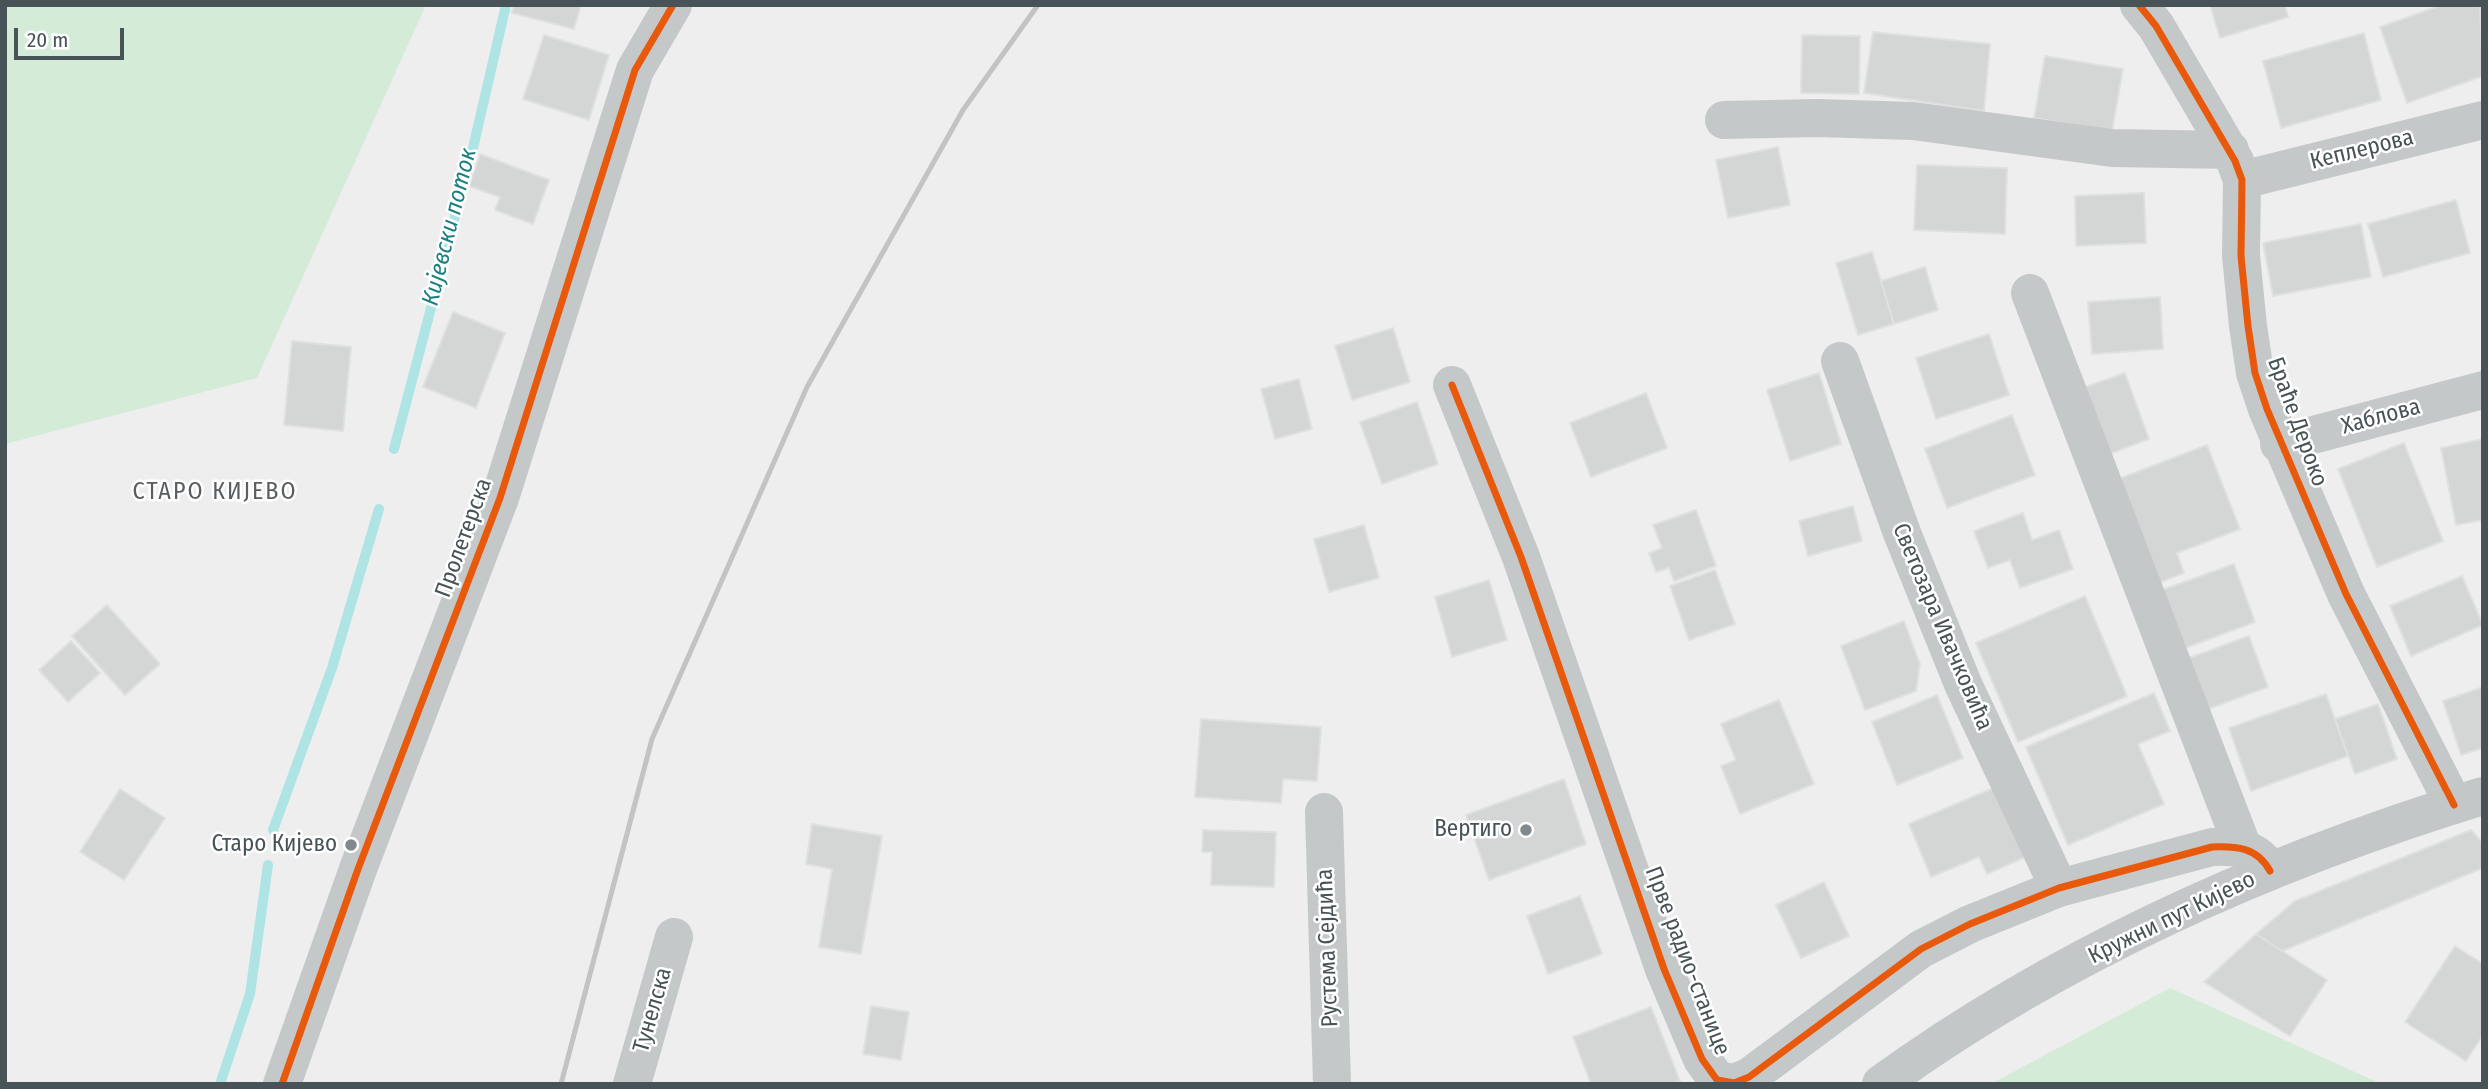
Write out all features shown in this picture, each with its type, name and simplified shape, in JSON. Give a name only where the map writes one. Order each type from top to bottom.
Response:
[{"type":"main road","name":"Кружни пут Кијево","points":[[1881,1084],[1958,1031],[2035,985],[2151,925],[2256,860],[2340,843],[2468,800]]},
{"type":"street","name":"Пролетерска","points":[[282,1084],[367,846],[500,498],[635,70],[673,5]]},
{"type":"street","points":[[2139,5],[2156,26],[2236,165]]},
{"type":"street","points":[[1724,120],[1817,118],[1913,121],[2236,165]]},
{"type":"street","name":"Кеплерова","points":[[2236,165],[2483,120]]},
{"type":"street","name":"Браће Дероко","points":[[2236,165],[2241,256],[2255,373],[2279,444],[2346,594],[2468,800]]},
{"type":"street","points":[[2030,293],[2256,860]]},
{"type":"street","name":"Светозара Ивачковића","points":[[1840,361],[1902,533],[1958,672],[2059,888]]},
{"type":"street","name":"Прве радио-станице","points":[[1452,385],[1521,557],[1664,970],[1702,1059],[1714,1078],[1728,1083],[1749,1077],[1921,949],[1970,924],[2059,888],[2212,847],[2256,860]]},
{"type":"street","name":"Хаблова","points":[[2279,444],[2483,390]]},
{"type":"street","name":"Рустема Сејдића","points":[[1324,812],[1332,1084]]},
{"type":"street","name":"Тунелска","points":[[632,1084],[674,937]]},
{"type":"green space","points":[[5,5],[426,5],[257,378],[5,444]]},
{"type":"green space","points":[[2170,988],[2377,1082],[2381,1084],[1991,1084]]},
{"type":"building","points":[[514,5],[581,5],[574,29],[512,13]]},
{"type":"building","points":[[2210,5],[2285,5],[2288,17],[2220,38]]},
{"type":"building","points":[[2442,5],[2480,5],[2483,76],[2407,103],[2380,27]]},
{"type":"building","points":[[1873,32],[1990,44],[1984,111],[1864,93]]},
{"type":"building","points":[[2364,33],[2381,100],[2281,128],[2263,61]]},
{"type":"building","points":[[544,35],[609,55],[589,120],[523,99]]},
{"type":"building","points":[[1802,35],[1860,36],[1859,94],[1801,93]]},
{"type":"building","points":[[2045,56],[2123,69],[2112,131],[2034,118]]},
{"type":"building","points":[[1778,147],[1790,205],[1728,218],[1716,160]]},
{"type":"building","points":[[480,154],[549,180],[533,224],[495,210],[500,197],[469,186]]},
{"type":"building","points":[[1917,165],[2007,168],[2005,234],[1914,230]]},
{"type":"building","points":[[2144,193],[2146,243],[2076,246],[2075,196]]},
{"type":"building","points":[[2456,200],[2470,253],[2383,277],[2368,224]]},
{"type":"building","points":[[2361,224],[2371,277],[2273,296],[2263,243]]},
{"type":"building","points":[[1872,252],[1894,324],[1858,335],[1836,263]]},
{"type":"building","points":[[1925,267],[1938,310],[1894,324],[1881,281]]},
{"type":"building","points":[[2160,297],[2163,349],[2092,354],[2088,302]]},
{"type":"building","points":[[453,312],[505,333],[476,408],[423,387]]},
{"type":"building","points":[[1393,328],[1410,382],[1352,400],[1335,346]]},
{"type":"building","points":[[1989,334],[2009,395],[1936,419],[1916,358]]},
{"type":"building","points":[[292,341],[351,347],[343,431],[284,425]]},
{"type":"building","points":[[1819,373],[1841,444],[1790,461],[1767,390]]},
{"type":"building","points":[[2125,373],[2149,439],[2104,456],[2080,389]]},
{"type":"building","points":[[1299,379],[1312,429],[1275,439],[1261,389]]},
{"type":"building","points":[[1646,393],[1667,448],[1591,477],[1570,423]]},
{"type":"building","points":[[1417,402],[1438,464],[1382,484],[1360,422]]},
{"type":"building","points":[[2012,415],[2035,475],[1947,508],[1925,449]]},
{"type":"building","points":[[2483,439],[2483,520],[2456,525],[2441,448]]},
{"type":"building","points":[[2404,443],[2443,541],[2377,567],[2338,469]]},
{"type":"building","points":[[2207,445],[2240,529],[2177,553],[2184,573],[2148,587],[2108,483]]},
{"type":"building","points":[[1853,506],[1862,541],[1808,556],[1799,521]]},
{"type":"building","points":[[1696,510],[1716,566],[1674,581],[1669,568],[1656,572],[1649,553],[1662,548],[1653,525]]},
{"type":"building","points":[[2023,513],[2032,540],[2059,530],[2073,569],[2020,588],[2010,560],[1988,568],[1974,531]]},
{"type":"building","points":[[1364,525],[1379,578],[1329,592],[1314,539]]},
{"type":"building","points":[[2234,564],[2255,622],[2180,650],[2159,591]]},
{"type":"building","points":[[1715,570],[1735,624],[1689,640],[1670,586]]},
{"type":"building","points":[[2462,576],[2483,625],[2411,656],[2390,606]]},
{"type":"building","points":[[1489,580],[1507,640],[1452,657],[1435,597]]},
{"type":"building","points":[[2085,596],[2127,696],[2018,742],[1976,643]]},
{"type":"building","points":[[107,605],[160,664],[125,695],[72,636]]},
{"type":"building","points":[[1904,621],[1920,664],[1916,691],[1865,710],[1841,646]]},
{"type":"building","points":[[2249,636],[2268,687],[2208,709],[2189,658]]},
{"type":"building","points":[[71,641],[100,673],[68,702],[39,670]]},
{"type":"building","points":[[2483,687],[2483,748],[2461,755],[2443,701]]},
{"type":"building","points":[[2154,693],[2170,731],[2138,744],[2164,804],[2068,845],[2026,747]]},
{"type":"building","points":[[2326,694],[2348,756],[2251,791],[2229,728]]},
{"type":"building","points":[[1937,695],[1963,758],[1897,785],[1872,722]]},
{"type":"building","points":[[1779,700],[1814,784],[1740,814],[1721,766],[1736,760],[1721,724]]},
{"type":"building","points":[[2378,704],[2397,759],[2355,774],[2335,719]]},
{"type":"building","points":[[1201,719],[1321,727],[1317,781],[1283,779],[1281,803],[1195,797]]},
{"type":"building","name":"Вертиго","points":[[1564,779],[1586,844],[1489,880],[1466,815]]},
{"type":"building","points":[[1998,786],[2028,856],[1987,874],[1979,857],[1931,877],[1909,824]]},
{"type":"building","points":[[120,789],[165,818],[124,880],[80,852]]},
{"type":"building","points":[[812,824],[882,836],[861,954],[819,947],[832,869],[806,864]]},
{"type":"building","points":[[1203,830],[1276,832],[1274,887],[1211,885],[1212,852],[1202,852]]},
{"type":"building","points":[[2471,830],[2483,843],[2483,868],[2282,951],[2256,934],[2295,901]]},
{"type":"building","points":[[1824,882],[1849,936],[1801,958],[1776,905]]},
{"type":"building","points":[[1580,896],[1602,954],[1548,974],[1527,916]]},
{"type":"building","points":[[2256,934],[2327,980],[2290,1036],[2204,982]]},
{"type":"building","points":[[2455,946],[2483,964],[2483,1035],[2466,1061],[2405,1022]]},
{"type":"building","points":[[871,1006],[909,1012],[901,1060],[863,1054]]},
{"type":"building","points":[[1651,1007],[1680,1081],[1672,1084],[1591,1084],[1573,1037]]},
{"type":"waterway","name":"Кијевски поток","points":[[394,449],[473,148],[506,5]]},
{"type":"waterway","name":"Кијевски поток","points":[[273,830],[332,668],[379,509]]},
{"type":"waterway","name":"Кијевски поток","points":[[220,1084],[250,994],[268,865]]},
{"type":"railway","points":[[561,1084],[652,739],[807,387],[963,110],[1038,5]]},
{"type":"cycle path","points":[[282,1084],[358,869],[500,498],[635,70],[673,5]]},
{"type":"cycle path","points":[[2139,5],[2156,26],[2235,161],[2242,180],[2241,256],[2248,326],[2255,373],[2267,409],[2346,594],[2454,805]]},
{"type":"cycle path","points":[[1452,385],[1521,557],[1664,969],[1702,1059],[1717,1080],[1734,1083],[1749,1077],[1921,949],[1970,924],[2059,888],[2212,847],[2245,850],[2259,857],[2270,871]]},
{"type":"place","name":"Вертиго","points":[[1526,830]]},
{"type":"place","name":"Старо Кијево","points":[[351,845]]},
{"type":"district","name":"СТАРО КИЈЕВО","points":[[215,492]]}]
